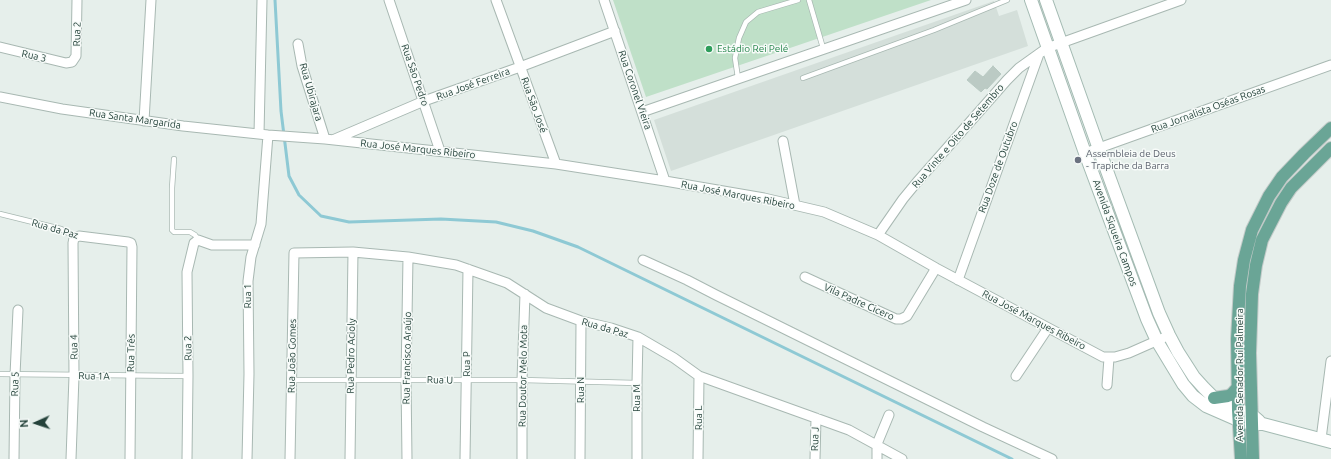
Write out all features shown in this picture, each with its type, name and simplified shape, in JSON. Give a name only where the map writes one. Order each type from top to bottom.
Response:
[{"type":"main road","name":"Avenida Siqueira Campos","points":[[1031,0],[1043,51],[1085,153],[1147,319],[1157,342],[1183,384],[1193,396],[1206,406],[1326,440]]},
{"type":"main road","name":"Avenida Siqueira Campos","points":[[1046,0],[1159,313],[1169,335],[1194,377],[1214,398],[1238,415]]},
{"type":"main road","name":"Avenida Senador Rui Palmeira","points":[[1240,459],[1237,339],[1240,286],[1244,260],[1252,230],[1269,196],[1282,178],[1331,128]]},
{"type":"main road","name":"Avenida Senador Rui Palmeira","points":[[1253,459],[1255,421],[1250,353],[1252,294],[1256,265],[1262,240],[1281,202],[1291,188],[1331,148]]},
{"type":"main road","points":[[1214,398],[1228,396],[1238,387]]},
{"type":"street","name":"Rua 2","points":[[68,63],[72,62],[76,56],[77,0]]},
{"type":"street","points":[[144,121],[151,0]]},
{"type":"street","name":"Rua 1","points":[[247,459],[249,374],[248,281],[249,268],[261,224],[266,135],[262,0]]},
{"type":"street","name":"Rua São Pedro","points":[[389,0],[440,151]]},
{"type":"street","name":"Rua São José","points":[[496,0],[556,164]]},
{"type":"street","name":"Rua Coronel Vieira","points":[[604,0],[665,181]]},
{"type":"street","points":[[642,112],[823,48],[966,0]]},
{"type":"street","name":"Rua Vinte e Oito de Setembro","points":[[878,235],[908,193],[1019,68],[1043,51],[1061,42],[1181,0]]},
{"type":"street","name":"Rua José Ferreira","points":[[329,140],[424,101],[520,67],[614,31]]},
{"type":"street","name":"Rua Ubirajara","points":[[298,44],[302,66],[329,140]]},
{"type":"street","name":"Rua 3","points":[[0,47],[68,63]]},
{"type":"street","name":"Rua Doze de Outubro","points":[[958,280],[1043,51]]},
{"type":"street","name":"Rua Jornalista Oséas Rosas","points":[[1085,153],[1331,65]]},
{"type":"street","name":"Rua Santa Margarida","points":[[0,97],[62,109],[144,121],[266,135]]},
{"type":"street","name":"Rua José Marques Ribeiro","points":[[266,135],[440,151],[556,164],[665,181],[795,205],[824,212],[878,235],[958,280],[1045,332],[1109,358]]},
{"type":"street","points":[[783,141],[795,205]]},
{"type":"street","name":"Rua da Paz","points":[[76,237],[128,242],[131,243],[132,247]]},
{"type":"street","name":"Rua 4","points":[[71,459],[74,376],[73,243],[74,238],[76,237]]},
{"type":"street","name":"Rua 2","points":[[187,459],[187,272],[194,243],[198,240]]},
{"type":"street","points":[[198,240],[212,245],[255,245]]},
{"type":"street","name":"Rua Três","points":[[130,459],[132,247]]},
{"type":"street","name":"Rua da Paz","points":[[294,253],[353,252],[408,257],[456,265],[507,282],[546,308],[581,321],[611,328],[638,337],[674,358],[699,376],[849,430],[902,459]]},
{"type":"street","name":"Rua Pedro Acioly","points":[[350,459],[353,252]]},
{"type":"street","name":"Rua João Gomes","points":[[290,459],[294,253]]},
{"type":"street","name":"Rua Francisco Araújo","points":[[407,459],[406,380],[408,257]]},
{"type":"street","points":[[642,260],[687,280],[983,427],[1052,459]]},
{"type":"street","name":"Vila Padre Cicero","points":[[805,277],[896,319],[900,319],[907,316],[936,268]]},
{"type":"street","name":"Rua P","points":[[465,459],[468,269]]},
{"type":"street","name":"Rua Doutor Melo Mota","points":[[522,459],[522,380],[525,294]]},
{"type":"street","name":"Rua 5","points":[[14,459],[15,375],[18,310]]},
{"type":"street","name":"Rua N","points":[[580,459],[581,321]]},
{"type":"street","points":[[1016,376],[1045,332]]},
{"type":"street","points":[[1107,385],[1109,358],[1130,353],[1157,342],[1169,335]]},
{"type":"street","name":"Rua M","points":[[637,459],[638,337]]},
{"type":"street","points":[[1326,440],[1331,362]]},
{"type":"street","name":"Rua L","points":[[698,459],[699,376]]},
{"type":"street","points":[[877,459],[877,444],[889,415]]},
{"type":"street","name":"Rua J","points":[[815,459],[816,418]]},
{"type":"lane","points":[[738,78],[735,58],[739,38],[746,22],[758,12],[798,0]]},
{"type":"lane","points":[[809,0],[823,48]]},
{"type":"lane","points":[[803,78],[934,30],[1007,0]]},
{"type":"lane","points":[[174,159],[172,230],[174,232],[190,232],[195,235],[198,240]]},
{"type":"lane","name":"Rua da Paz","points":[[0,214],[61,229],[76,237]]},
{"type":"lane","name":"Rua 1A","points":[[0,374],[74,376],[188,376]]},
{"type":"lane","name":"Rua U","points":[[292,380],[522,380],[637,383]]},
{"type":"shaded area","points":[[994,1],[999,16],[1017,10],[1028,46],[671,171],[654,120]]},
{"type":"green space","name":"Estádio Rei Pelé","points":[[613,0],[931,0],[646,97]]},
{"type":"building","points":[[993,66],[1001,74],[987,89],[985,88],[981,92],[967,80],[975,71],[983,77]]},
{"type":"waterway","points":[[275,0],[281,111],[289,176],[299,195],[321,216],[349,222],[441,219],[496,222],[533,231],[578,247],[1012,459]]},
{"type":"place","name":"Estádio Rei Pelé","points":[[709,49]]},
{"type":"place","name":"Assembleia de Deus - Trapiche da Barra","points":[[1078,160]]}]
